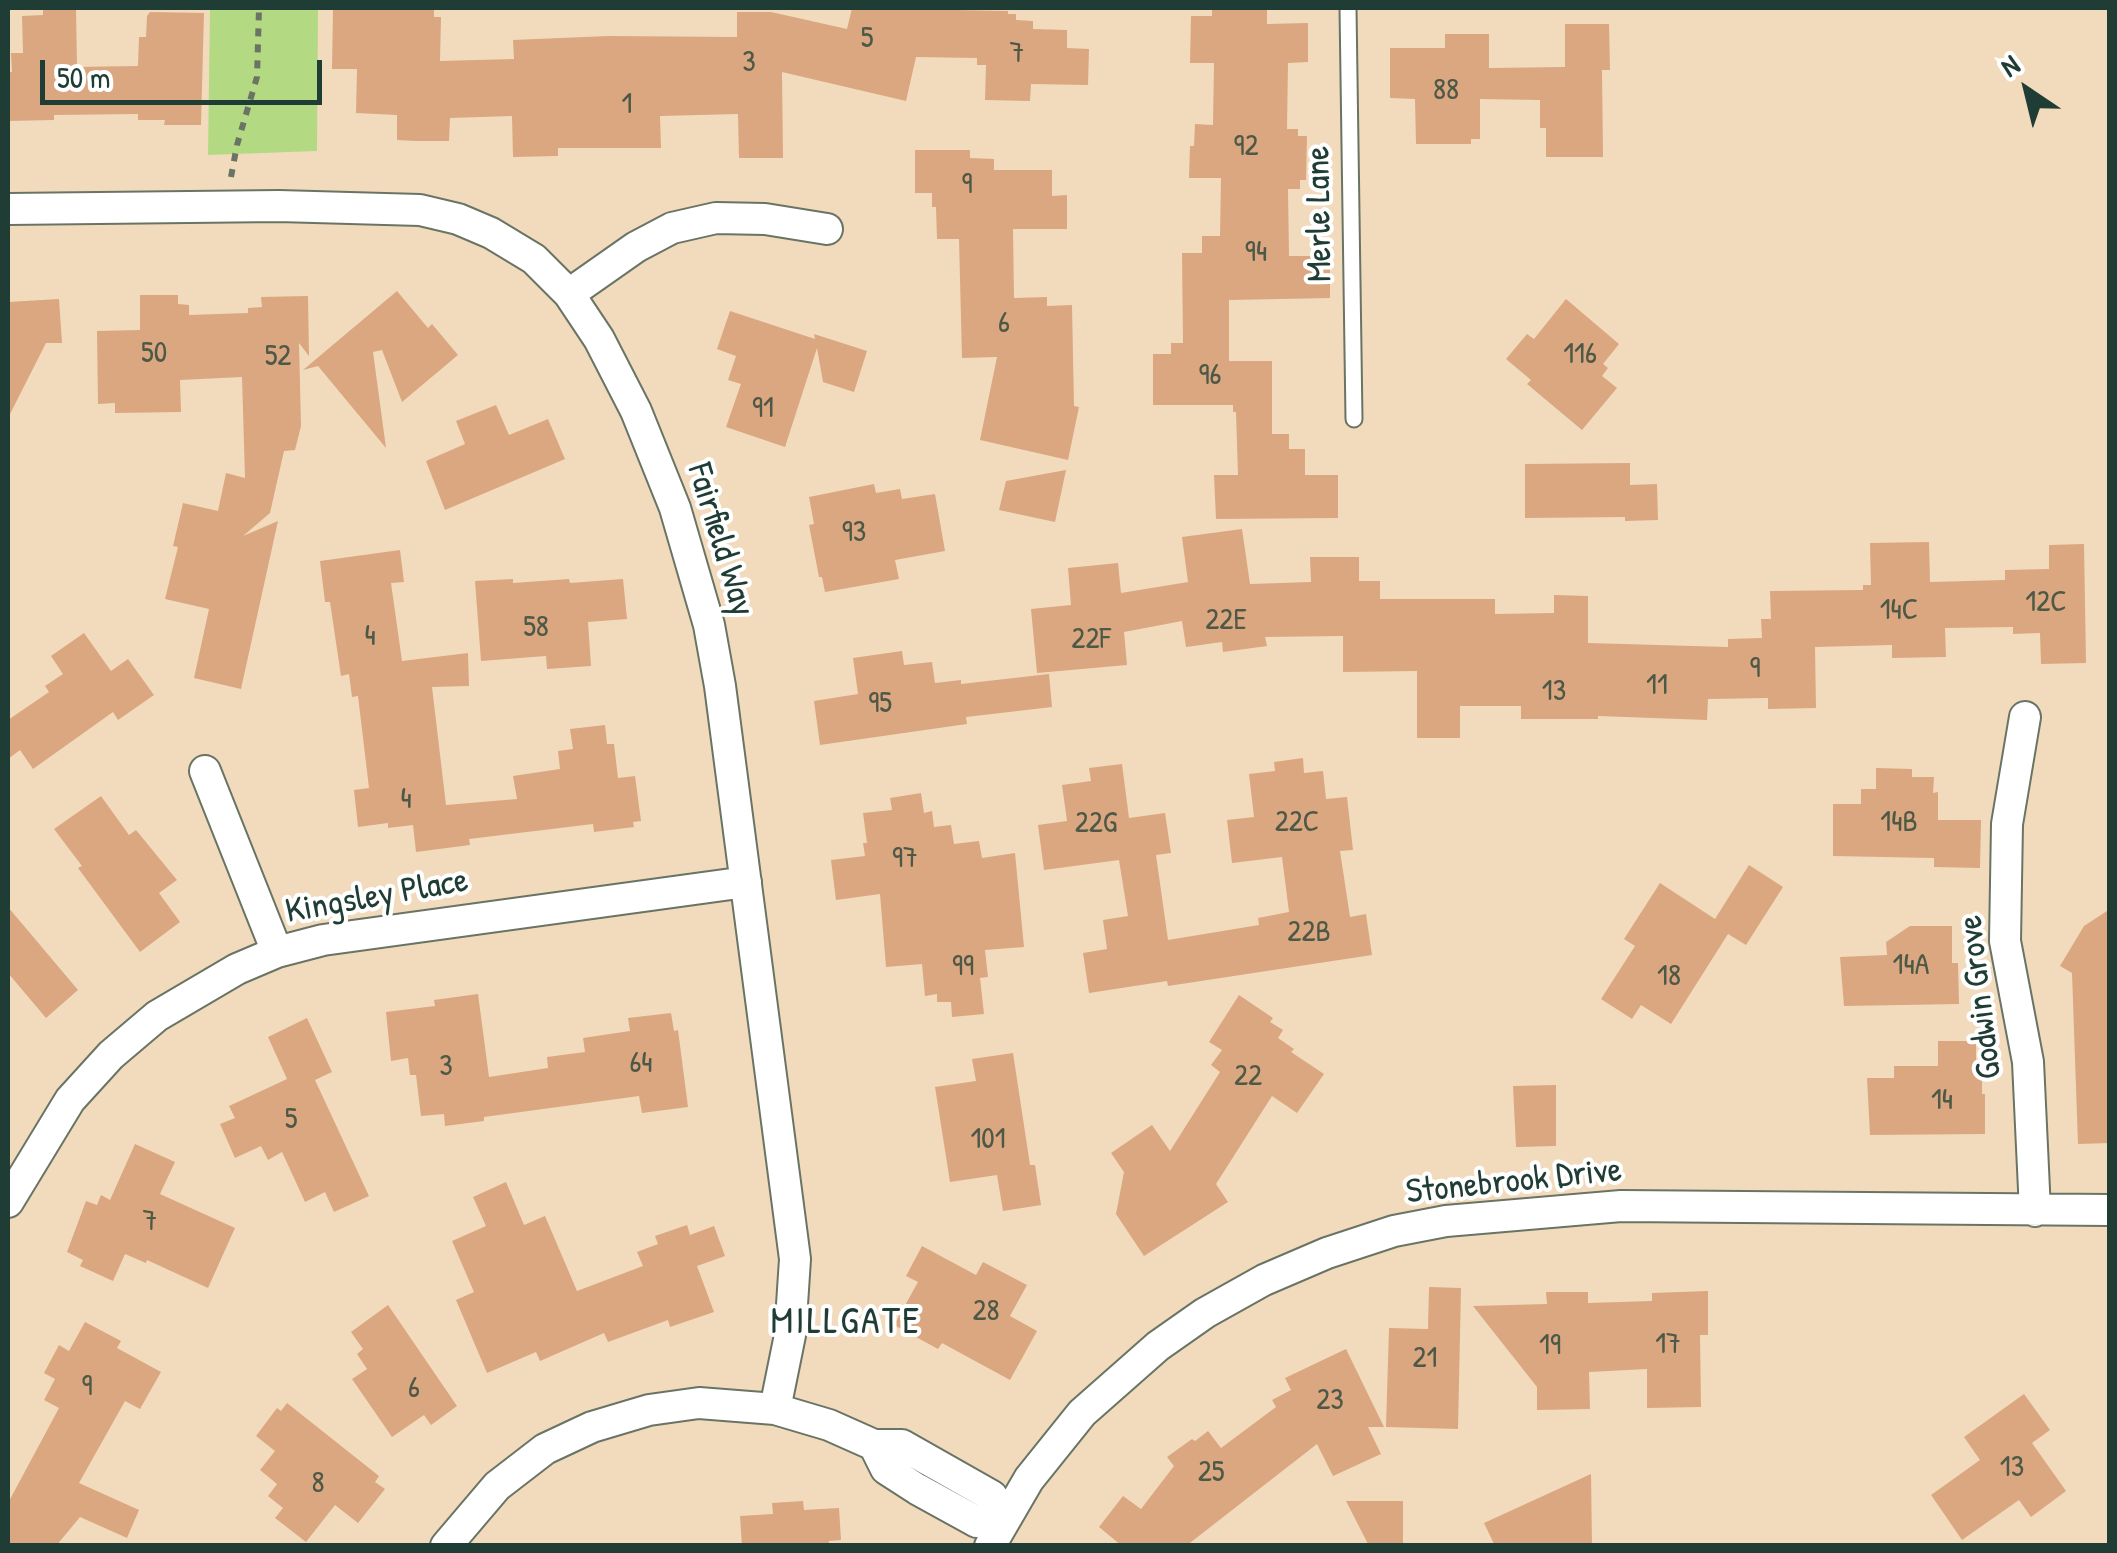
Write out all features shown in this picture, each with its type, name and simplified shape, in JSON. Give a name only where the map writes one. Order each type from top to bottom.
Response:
[{"type":"street","name":"Fairfield Way","points":[[8,209],[420,210],[491,232],[534,259],[570,294],[599,339],[656,455],[694,566],[720,686],[795,1258],[790,1335],[776,1409]]},
{"type":"street","points":[[570,294],[636,247],[672,228],[716,218],[826,229]]},
{"type":"street","name":"Godwin Grove","points":[[2025,717],[2008,824],[2005,941],[2028,1062],[2035,1210]]},
{"type":"street","points":[[204,771],[277,952]]},
{"type":"street","name":"Kingsley Place","points":[[8,1202],[70,1100],[112,1055],[156,1016],[236,968],[277,952],[390,929],[746,882]]},
{"type":"street","name":"Stonebrook Drive","points":[[996,1532],[1029,1480],[1082,1414],[1158,1346],[1205,1313],[1264,1280],[1327,1252],[1394,1231],[1446,1221],[1621,1206],[2110,1210]]},
{"type":"street","points":[[446,1546],[497,1486],[545,1449],[592,1427],[648,1410],[699,1403],[776,1409],[874,1445],[886,1469],[996,1532]]},
{"type":"lane","name":"Merle Lane","points":[[1348,8],[1354,419]]},
{"type":"path","points":[[228,207],[232,163],[258,77],[259,8]]},
{"type":"green space","points":[[210,8],[318,8],[317,151],[208,155]]},
{"type":"building","points":[[43,8],[76,8],[77,67],[138,66],[139,37],[146,37],[150,12],[204,13],[201,125],[164,125],[165,120],[138,120],[138,114],[54,115],[54,120],[8,121],[8,72],[12,72],[11,53],[23,53],[22,16],[43,15]]},
{"type":"building","points":[[333,8],[434,8],[434,17],[441,17],[440,61],[514,59],[513,40],[737,37],[737,12],[771,12],[847,29],[852,8],[1008,11],[1016,14],[1016,20],[1033,21],[1033,29],[1067,30],[1067,48],[1089,49],[1088,85],[1031,84],[1030,101],[985,100],[986,65],[977,65],[977,58],[916,57],[906,101],[782,72],[783,158],[739,158],[738,114],[660,116],[661,148],[558,148],[558,156],[513,157],[512,116],[450,118],[449,141],[416,141],[397,140],[397,115],[356,113],[357,69],[332,69]]},
{"type":"building","points":[[1212,8],[1267,8],[1267,24],[1308,23],[1308,62],[1288,63],[1287,129],[1298,129],[1298,136],[1307,136],[1306,180],[1300,180],[1300,189],[1288,189],[1289,256],[1330,256],[1330,298],[1229,300],[1229,361],[1272,361],[1272,434],[1289,434],[1289,449],[1305,449],[1305,475],[1338,475],[1338,518],[1216,519],[1214,475],[1238,475],[1233,405],[1153,405],[1153,354],[1171,354],[1171,343],[1183,343],[1182,253],[1202,253],[1202,236],[1220,236],[1221,178],[1189,178],[1195,124],[1213,125],[1214,63],[1190,63],[1191,16],[1212,16]]},
{"type":"building","points":[[1565,24],[1609,24],[1610,70],[1602,70],[1603,157],[1546,157],[1546,128],[1540,128],[1540,100],[1480,99],[1480,139],[1471,139],[1471,144],[1416,144],[1415,99],[1390,98],[1390,48],[1445,48],[1445,34],[1489,34],[1489,68],[1565,67]]},
{"type":"building","points":[[915,150],[970,150],[970,158],[994,159],[994,170],[1052,170],[1052,196],[1067,195],[1067,229],[1013,229],[1014,298],[1047,297],[1047,306],[1072,305],[1074,406],[1079,407],[1068,460],[980,440],[997,357],[962,358],[959,239],[937,239],[932,193],[915,193]]},
{"type":"building","points":[[397,291],[428,328],[432,324],[458,355],[402,402],[382,350],[373,352],[386,448],[318,366],[303,370]]},
{"type":"building","points":[[140,295],[178,295],[178,304],[189,305],[189,315],[248,313],[248,308],[262,307],[261,297],[308,296],[309,356],[299,343],[301,426],[295,450],[284,451],[270,513],[243,536],[278,521],[241,689],[194,678],[209,609],[165,599],[178,547],[173,546],[183,503],[218,511],[226,473],[245,478],[242,377],[180,380],[181,412],[115,413],[115,403],[98,404],[97,331],[140,330]]},
{"type":"building","points":[[59,299],[62,343],[46,343],[8,418],[8,302]]},
{"type":"building","points":[[1566,299],[1619,344],[1603,364],[1608,368],[1602,376],[1617,388],[1582,430],[1527,384],[1531,380],[1506,359],[1527,334],[1534,339]]},
{"type":"building","points":[[730,311],[815,339],[814,334],[867,351],[854,392],[823,382],[817,348],[785,447],[726,427],[741,384],[728,380],[736,356],[717,349]]},
{"type":"building","points":[[496,405],[509,435],[548,419],[565,459],[445,510],[426,461],[465,444],[456,421]]},
{"type":"building","points":[[1630,463],[1630,485],[1657,484],[1658,520],[1525,518],[1525,464]]},
{"type":"building","points":[[1066,470],[1055,522],[999,510],[1006,481]]},
{"type":"building","points":[[874,484],[876,493],[900,489],[902,499],[935,494],[945,551],[895,560],[899,579],[825,592],[809,525],[814,524],[809,497]]},
{"type":"building","points":[[1242,529],[1250,584],[1311,582],[1310,557],[1359,557],[1359,581],[1380,581],[1380,599],[1495,599],[1495,614],[1554,613],[1554,595],[1588,596],[1588,643],[1728,647],[1728,639],[1762,638],[1761,619],[1771,619],[1770,591],[1863,590],[1863,585],[1871,585],[1870,543],[1929,542],[1930,582],[2005,580],[2005,570],[2049,569],[2049,545],[2084,544],[2086,663],[2041,664],[2040,633],[2013,634],[2013,627],[1945,628],[1946,657],[1892,658],[1892,645],[1815,647],[1816,708],[1768,709],[1768,698],[1708,699],[1707,720],[1598,716],[1521,719],[1521,706],[1460,706],[1460,738],[1417,738],[1417,671],[1343,672],[1343,636],[1265,637],[1267,646],[1223,652],[1222,642],[1186,647],[1182,621],[1124,632],[1127,665],[1037,673],[1031,609],[1071,605],[1068,568],[1118,563],[1121,593],[1188,582],[1182,537]]},
{"type":"building","points":[[400,550],[404,582],[391,583],[402,661],[468,653],[469,686],[432,687],[446,805],[517,799],[513,776],[560,769],[558,751],[573,749],[570,729],[605,725],[607,744],[614,744],[618,778],[635,776],[641,821],[633,822],[634,827],[594,832],[593,824],[469,839],[470,845],[416,852],[413,825],[358,827],[354,790],[369,788],[358,696],[352,697],[349,674],[341,676],[320,561]]},
{"type":"building","points":[[513,579],[513,583],[569,579],[570,583],[623,579],[627,619],[588,622],[591,666],[547,669],[546,656],[481,661],[475,581]]},
{"type":"building","points":[[84,633],[111,671],[128,659],[154,695],[118,720],[113,712],[33,769],[20,750],[8,759],[8,720],[49,692],[45,686],[63,674],[51,656]]},
{"type":"building","points":[[902,651],[904,665],[932,662],[935,683],[961,680],[961,684],[1049,674],[1052,707],[966,717],[967,724],[820,745],[814,701],[858,694],[853,658]]},
{"type":"building","points":[[1303,758],[1304,773],[1323,771],[1326,799],[1347,797],[1353,850],[1340,851],[1350,917],[1366,914],[1372,955],[1168,986],[1167,981],[1089,993],[1083,953],[1107,949],[1103,920],[1128,916],[1119,860],[1044,870],[1038,825],[1067,821],[1062,785],[1091,781],[1089,768],[1122,764],[1129,818],[1165,813],[1171,853],[1156,855],[1168,940],[1259,925],[1258,918],[1289,912],[1282,857],[1232,863],[1227,820],[1254,817],[1249,774],[1275,771],[1274,762]]},
{"type":"building","points":[[1876,768],[1912,769],[1912,777],[1934,777],[1938,820],[1981,820],[1980,868],[1934,867],[1934,858],[1833,856],[1833,804],[1861,804],[1861,789],[1876,789]]},
{"type":"building","points":[[921,793],[924,813],[932,811],[934,827],[951,825],[954,844],[979,841],[982,858],[1015,853],[1024,947],[985,950],[988,977],[980,978],[984,1014],[952,1017],[951,1002],[937,1002],[937,994],[925,996],[922,964],[886,967],[880,894],[836,900],[831,860],[865,856],[863,813],[892,810],[890,798]]},
{"type":"building","points":[[101,796],[129,835],[136,830],[177,880],[159,893],[180,922],[140,952],[54,829]]},
{"type":"building","points":[[1749,865],[1783,887],[1746,945],[1728,934],[1671,1024],[1641,1005],[1632,1019],[1601,999],[1635,946],[1624,939],[1660,883],[1715,919]]},
{"type":"building","points":[[8,907],[78,990],[46,1018],[8,973]]},
{"type":"building","points":[[2110,909],[2110,1143],[2078,1144],[2072,973],[2060,966],[2084,926]]},
{"type":"building","points":[[1910,926],[1952,926],[1952,963],[1958,963],[1959,1004],[1844,1006],[1840,957],[1887,955],[1886,942]]},
{"type":"building","points":[[478,994],[489,1077],[548,1068],[547,1057],[585,1052],[583,1038],[630,1031],[628,1018],[671,1013],[674,1031],[678,1030],[688,1107],[642,1113],[639,1096],[445,1126],[444,1114],[421,1116],[416,1075],[410,1075],[408,1058],[391,1061],[386,1012],[435,1006],[434,1000]]},
{"type":"building","points":[[1239,995],[1273,1018],[1270,1022],[1283,1030],[1278,1038],[1294,1049],[1291,1052],[1324,1074],[1297,1113],[1272,1096],[1216,1184],[1228,1202],[1144,1256],[1116,1214],[1124,1172],[1111,1153],[1152,1125],[1170,1151],[1220,1072],[1211,1065],[1222,1050],[1209,1042]]},
{"type":"building","points":[[307,1018],[332,1072],[315,1080],[369,1196],[334,1212],[325,1192],[305,1202],[282,1152],[268,1160],[261,1146],[235,1158],[220,1124],[235,1118],[229,1106],[287,1079],[268,1037]]},
{"type":"building","points":[[1938,1041],[1976,1041],[1976,1071],[1982,1070],[1985,1094],[1985,1134],[1870,1135],[1867,1078],[1894,1078],[1894,1066],[1938,1066]]},
{"type":"building","points":[[1013,1053],[1030,1165],[1035,1165],[1041,1205],[1003,1211],[997,1175],[950,1182],[935,1087],[976,1081],[972,1059]]},
{"type":"building","points":[[1556,1085],[1556,1146],[1516,1147],[1513,1086]]},
{"type":"building","points":[[135,1144],[175,1162],[160,1194],[235,1228],[208,1288],[125,1254],[113,1281],[80,1266],[83,1260],[67,1252],[86,1201],[97,1205],[101,1195],[110,1200]]},
{"type":"building","points":[[506,1182],[524,1225],[545,1216],[577,1291],[643,1266],[637,1252],[658,1244],[655,1236],[687,1225],[690,1235],[714,1226],[725,1256],[697,1266],[714,1312],[670,1327],[668,1320],[608,1342],[604,1333],[540,1361],[536,1352],[487,1373],[456,1300],[474,1292],[452,1241],[486,1226],[473,1197]]},
{"type":"building","points":[[922,1246],[976,1275],[983,1262],[1027,1285],[1010,1316],[1037,1331],[1010,1380],[942,1343],[938,1349],[894,1325],[918,1282],[906,1276]]},
{"type":"building","points":[[1429,1287],[1461,1288],[1458,1429],[1386,1427],[1389,1328],[1428,1329]]},
{"type":"building","points":[[1708,1291],[1708,1335],[1700,1335],[1701,1407],[1647,1408],[1647,1369],[1589,1372],[1590,1409],[1537,1410],[1537,1387],[1473,1306],[1547,1304],[1546,1292],[1588,1292],[1588,1303],[1652,1301],[1652,1293]]},
{"type":"building","points":[[388,1305],[457,1406],[431,1425],[424,1415],[392,1437],[352,1379],[367,1369],[357,1354],[363,1349],[351,1332]]},
{"type":"building","points":[[85,1322],[121,1341],[117,1348],[161,1372],[140,1409],[125,1401],[79,1483],[139,1510],[127,1538],[80,1517],[56,1546],[8,1546],[8,1503],[59,1408],[44,1400],[55,1379],[44,1373],[59,1345],[69,1351]]},
{"type":"building","points":[[1346,1349],[1384,1427],[1368,1427],[1381,1454],[1333,1476],[1317,1444],[1186,1546],[1122,1546],[1099,1527],[1123,1496],[1141,1509],[1174,1466],[1167,1457],[1208,1431],[1221,1448],[1276,1407],[1272,1400],[1291,1390],[1285,1378]]},
{"type":"building","points":[[2024,1394],[2050,1430],[2032,1443],[2066,1491],[2031,1517],[2019,1500],[1962,1540],[1931,1495],[1980,1460],[1964,1437]]},
{"type":"building","points":[[287,1403],[379,1476],[375,1482],[385,1489],[358,1523],[335,1505],[306,1542],[275,1518],[283,1508],[268,1496],[277,1484],[260,1470],[275,1451],[256,1436],[277,1408],[281,1411]]},
{"type":"building","points":[[1591,1474],[1592,1546],[1495,1546],[1484,1523]]},
{"type":"building","points":[[803,1501],[804,1510],[839,1508],[841,1540],[829,1541],[829,1546],[742,1546],[740,1516],[773,1514],[772,1503]]},
{"type":"building","points":[[1346,1501],[1403,1501],[1403,1546],[1369,1546]]},
{"type":"district","name":"MILLGATE","points":[[846,1323]]}]
